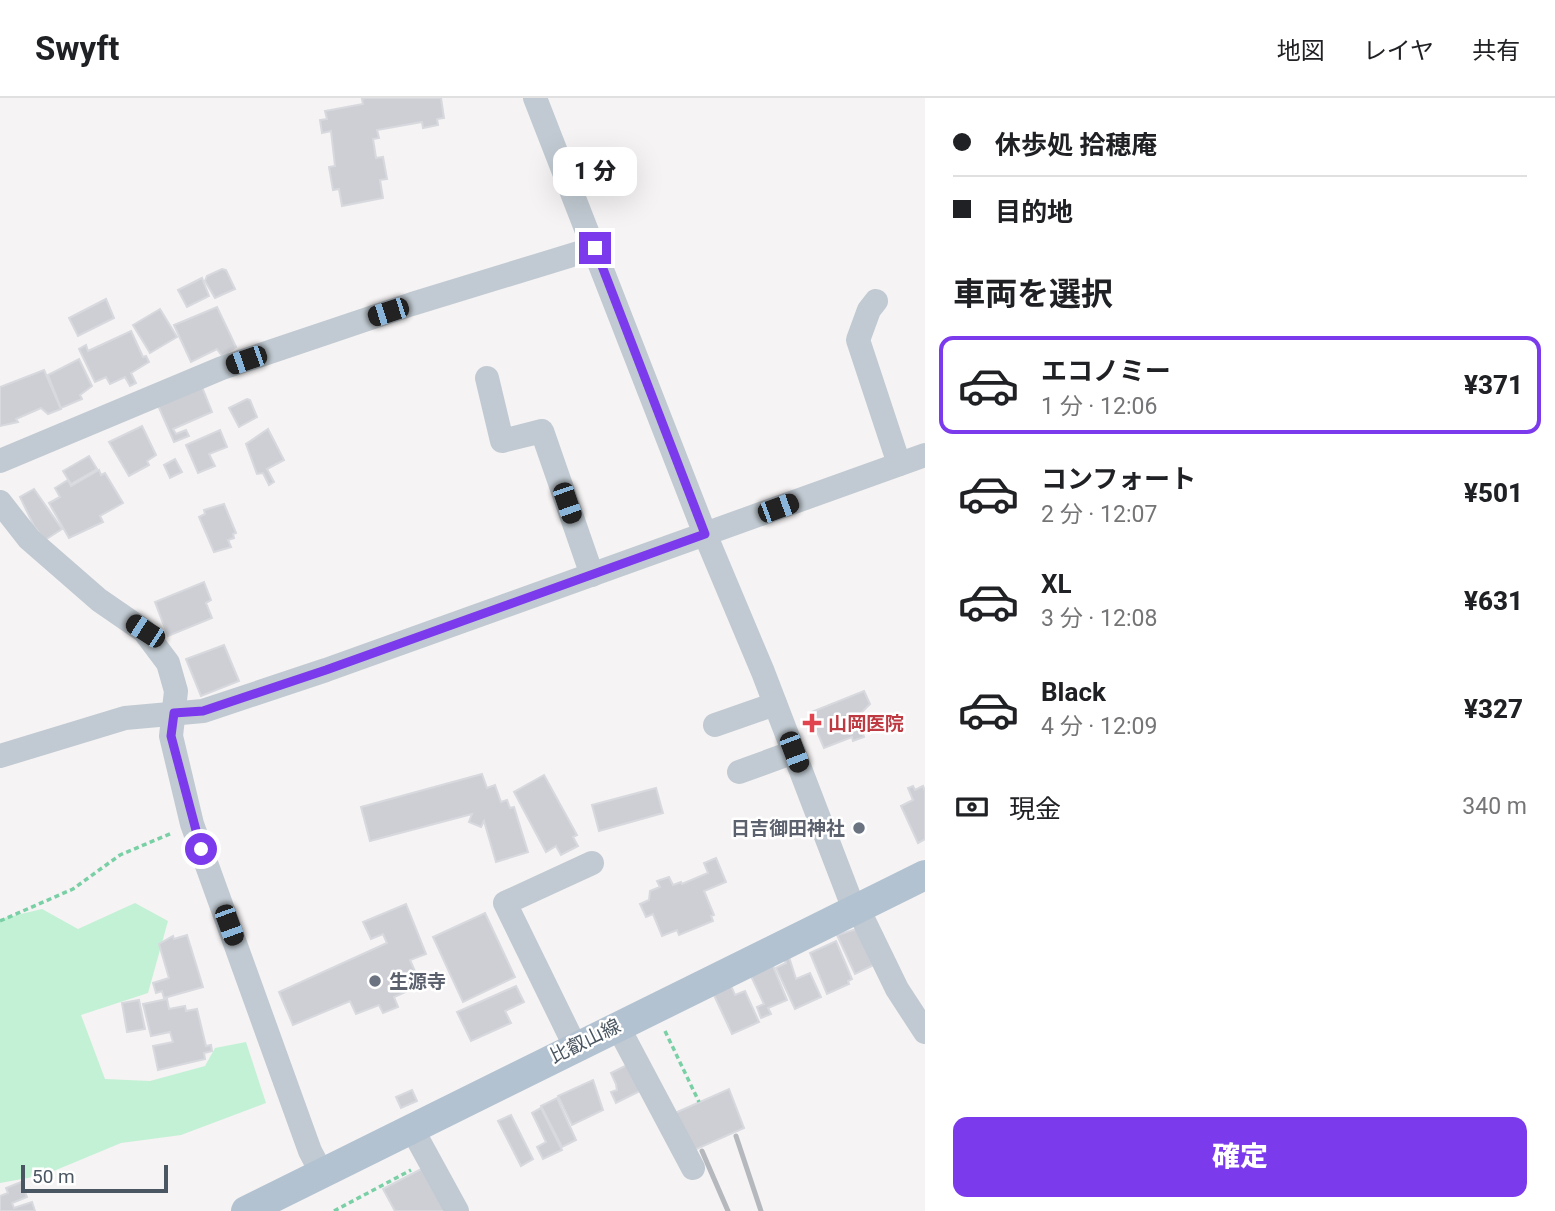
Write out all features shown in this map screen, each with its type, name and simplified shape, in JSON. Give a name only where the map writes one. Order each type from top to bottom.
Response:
[{"type":"main road","name":"比叡山線","points":[[246,1211],[411,1126],[925,874]]},
{"type":"street","points":[[535,98],[705,534],[855,907],[897,989],[925,1032]]},
{"type":"street","points":[[0,461],[222,368],[412,304],[595,248]]},
{"type":"street","points":[[876,301],[869,310],[858,340],[899,464]]},
{"type":"street","points":[[487,378],[502,441],[542,431],[592,575]]},
{"type":"street","points":[[0,756],[125,718],[215,707],[925,455]]},
{"type":"street","points":[[0,502],[29,539],[99,600],[145,631],[168,663],[176,691],[171,736],[192,824],[310,1151],[322,1174]]},
{"type":"street","points":[[715,725],[775,704]]},
{"type":"street","points":[[739,772],[794,752]]},
{"type":"street","points":[[575,1046],[505,903],[592,863]]},
{"type":"street","points":[[617,1025],[693,1168]]},
{"type":"street","points":[[411,1126],[457,1211]]},
{"type":"path","points":[[0,920],[73,889],[120,855],[192,824]]},
{"type":"path","points":[[661,1021],[699,1102]]},
{"type":"path","points":[[334,1211],[429,1160]]},
{"type":"green space","points":[[135,903],[168,921],[148,993],[81,1015],[105,1079],[150,1081],[205,1066],[215,1048],[246,1042],[266,1103],[181,1135],[121,1143],[44,1175],[0,1183],[0,919],[42,909],[78,929]]},
{"type":"building","points":[[366,98],[441,98],[444,118],[437,119],[438,125],[423,128],[422,122],[377,130],[379,138],[373,139],[376,158],[383,157],[387,179],[380,180],[383,198],[342,206],[339,189],[333,190],[329,167],[335,166],[331,131],[322,133],[320,120],[327,119],[325,111],[363,104],[362,99]]},
{"type":"building","points":[[222,269],[226,270],[235,289],[215,298],[205,281],[207,276]]},
{"type":"building","points":[[202,278],[209,296],[187,307],[178,290]]},
{"type":"building","points":[[106,299],[114,318],[78,336],[69,318]]},
{"type":"building","points":[[217,307],[236,347],[222,356],[217,349],[191,362],[174,325]]},
{"type":"building","points":[[160,309],[177,337],[150,353],[133,325]]},
{"type":"building","points":[[131,331],[143,357],[146,356],[149,362],[131,373],[136,383],[130,386],[125,377],[110,384],[106,377],[95,382],[79,349],[86,345],[88,351]]},
{"type":"building","points":[[79,359],[92,386],[80,395],[82,399],[61,408],[48,375]]},
{"type":"building","points":[[44,370],[61,409],[48,414],[41,408],[16,419],[18,422],[0,426],[0,387]]},
{"type":"building","points":[[202,387],[212,412],[173,429],[176,434],[186,430],[189,436],[174,442],[157,403]]},
{"type":"building","points":[[250,400],[257,417],[239,427],[229,408]]},
{"type":"building","points":[[142,426],[156,455],[147,461],[149,465],[129,476],[109,442]]},
{"type":"building","points":[[268,429],[284,460],[267,469],[274,482],[269,485],[263,473],[257,474],[246,444]]},
{"type":"building","points":[[220,430],[227,447],[209,454],[215,466],[198,473],[186,445]]},
{"type":"building","points":[[89,456],[97,469],[71,484],[63,471]]},
{"type":"building","points":[[175,459],[182,472],[170,478],[164,465]]},
{"type":"building","points":[[99,470],[101,475],[105,473],[123,503],[100,516],[103,522],[69,538],[49,503],[60,497],[55,488],[68,480],[71,486]]},
{"type":"building","points":[[34,489],[62,529],[45,540],[34,526],[20,497]]},
{"type":"building","points":[[224,504],[236,533],[233,534],[234,538],[228,540],[231,547],[214,552],[199,517],[205,514],[204,510]]},
{"type":"building","points":[[204,582],[211,600],[206,603],[212,618],[168,636],[155,602]]},
{"type":"building","points":[[224,645],[239,681],[201,696],[186,659]]},
{"type":"building","points":[[864,691],[870,704],[861,713],[864,721],[859,723],[864,737],[853,741],[852,737],[824,748],[809,713]]},
{"type":"building","points":[[482,774],[487,788],[495,785],[501,802],[507,800],[510,808],[514,807],[528,852],[496,862],[484,821],[481,827],[469,822],[472,814],[370,841],[361,807]]},
{"type":"building","points":[[544,775],[577,835],[573,837],[578,846],[561,855],[556,846],[546,852],[514,792]]},
{"type":"building","points":[[913,786],[915,790],[923,786],[925,791],[925,839],[918,843],[901,806],[913,800],[908,788]]},
{"type":"building","points":[[656,788],[663,813],[599,831],[592,805]]},
{"type":"building","points":[[716,858],[726,882],[704,891],[714,915],[711,916],[713,921],[679,935],[677,930],[662,936],[653,914],[646,917],[640,904],[649,900],[650,891],[660,887],[657,881],[669,877],[673,885],[682,884],[708,873],[704,863]]},
{"type":"building","points":[[406,904],[426,954],[410,960],[421,985],[394,997],[398,1007],[383,1013],[379,1005],[356,1014],[350,1001],[293,1025],[279,992],[387,943],[383,934],[371,939],[363,922]]},
{"type":"building","points":[[485,913],[515,977],[463,1002],[433,937]]},
{"type":"building","points":[[860,928],[876,964],[855,974],[837,935]]},
{"type":"building","points":[[187,935],[203,987],[164,998],[162,991],[156,993],[153,983],[169,978],[159,944],[173,936],[174,939]]},
{"type":"building","points":[[836,941],[852,979],[848,981],[849,984],[827,994],[810,953]]},
{"type":"building","points":[[789,957],[796,979],[810,973],[821,997],[795,1009],[776,968],[786,963],[784,959]]},
{"type":"building","points":[[773,966],[787,1000],[768,1008],[771,1014],[761,1018],[757,1007],[764,1004],[751,976]]},
{"type":"building","points":[[516,986],[524,1002],[505,1011],[511,1023],[471,1041],[457,1012]]},
{"type":"building","points":[[731,986],[735,995],[745,991],[759,1022],[732,1034],[713,993]]},
{"type":"building","points":[[167,999],[169,1009],[185,1006],[186,1011],[197,1009],[206,1046],[211,1045],[212,1051],[204,1053],[205,1059],[158,1070],[153,1046],[173,1042],[170,1032],[151,1036],[143,1004]]},
{"type":"building","points":[[139,1000],[145,1029],[127,1032],[122,1003]]},
{"type":"building","points":[[631,1063],[644,1089],[616,1103],[611,1092],[617,1090],[616,1084],[611,1073]]},
{"type":"building","points":[[593,1080],[603,1110],[572,1125],[558,1096]]},
{"type":"building","points":[[729,1089],[744,1128],[692,1151],[675,1113]]},
{"type":"building","points":[[412,1090],[417,1101],[401,1108],[396,1097]]},
{"type":"building","points":[[557,1098],[576,1140],[562,1147],[541,1106]]},
{"type":"building","points":[[541,1108],[562,1150],[543,1159],[537,1147],[546,1142],[532,1113]]},
{"type":"building","points":[[511,1115],[533,1159],[521,1166],[498,1121]]},
{"type":"building","points":[[423,1168],[445,1211],[395,1211],[383,1189]]},
{"type":"building","points":[[21,1182],[27,1197],[12,1203],[14,1208],[32,1202],[35,1211],[0,1211],[0,1196],[8,1193],[6,1188]]},
{"type":"railway","points":[[736,1136],[761,1211]]},
{"type":"railway","points":[[702,1151],[728,1211]]},
{"type":"place","name":"山岡医院","points":[[812,723]]},
{"type":"place","name":"日吉御田神社","points":[[859,828]]},
{"type":"place","name":"生源寺","points":[[375,981]]},
{"type":"route","points":[[201,849],[192,824],[171,736],[174,713],[203,711],[326,670],[705,534],[595,248]]}]
